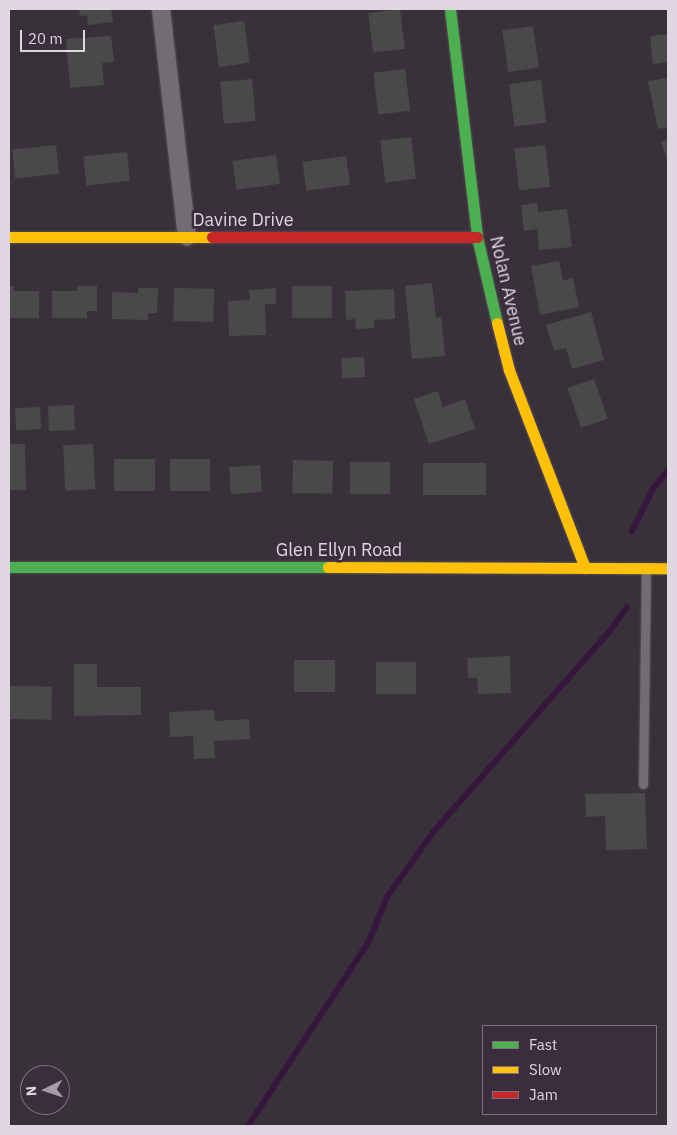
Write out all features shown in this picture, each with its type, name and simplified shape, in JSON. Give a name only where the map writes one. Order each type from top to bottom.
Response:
[{"type":"street","points":[[161,9],[186,237]]},
{"type":"street","name":"Nolan Avenue","points":[[450,9],[477,237],[509,370],[585,568]]},
{"type":"street","name":"Davine Drive","points":[[9,237],[477,237]]},
{"type":"street","name":"Glen Ellyn Road","points":[[9,567],[668,568]]},
{"type":"lane","points":[[643,784],[646,568]]},
{"type":"building","points":[[79,9],[111,9],[113,22],[88,25],[87,15],[80,16]]},
{"type":"building","points":[[400,9],[405,49],[373,53],[368,13]]},
{"type":"building","points":[[244,21],[250,63],[219,67],[213,25]]},
{"type":"building","points":[[533,26],[539,68],[508,72],[502,30]]},
{"type":"building","points":[[668,34],[668,62],[653,64],[650,36]]},
{"type":"building","points":[[111,36],[114,62],[102,63],[104,85],[70,88],[66,39]]},
{"type":"building","points":[[405,69],[410,111],[378,115],[373,73]]},
{"type":"building","points":[[668,78],[668,127],[658,129],[648,81]]},
{"type":"building","points":[[252,79],[256,121],[224,124],[220,82]]},
{"type":"building","points":[[541,80],[546,123],[514,127],[509,84]]},
{"type":"building","points":[[411,137],[416,179],[385,182],[380,141]]},
{"type":"building","points":[[668,139],[668,163],[661,142]]},
{"type":"building","points":[[56,145],[59,174],[15,178],[12,150]]},
{"type":"building","points":[[545,145],[550,187],[519,190],[514,149]]},
{"type":"building","points":[[127,152],[130,181],[86,185],[83,157]]},
{"type":"building","points":[[276,155],[280,184],[236,190],[232,161]]},
{"type":"building","points":[[346,156],[350,185],[306,191],[302,162]]},
{"type":"building","points":[[537,203],[538,212],[567,209],[572,247],[539,250],[537,229],[524,231],[521,205]]},
{"type":"building","points":[[559,261],[563,281],[573,278],[579,307],[540,315],[531,266]]},
{"type":"building","points":[[432,283],[436,318],[441,317],[445,356],[412,359],[405,286]]},
{"type":"building","points":[[9,286],[14,286],[13,291],[39,291],[39,318],[9,318]]},
{"type":"building","points":[[78,286],[97,286],[97,311],[87,311],[87,318],[52,318],[52,291],[77,291]]},
{"type":"building","points":[[292,286],[332,286],[332,318],[292,318]]},
{"type":"building","points":[[138,288],[158,288],[157,313],[148,313],[148,320],[112,319],[112,292],[138,293]]},
{"type":"building","points":[[174,288],[214,289],[213,322],[173,321]]},
{"type":"building","points":[[276,288],[276,304],[265,304],[266,335],[229,336],[228,301],[250,300],[249,290]]},
{"type":"building","points":[[394,289],[395,319],[374,320],[374,328],[356,329],[355,319],[346,320],[345,291]]},
{"type":"building","points":[[591,312],[604,360],[572,369],[566,348],[554,351],[546,325]]},
{"type":"building","points":[[364,357],[365,377],[342,378],[341,358]]},
{"type":"building","points":[[594,379],[608,419],[581,428],[568,388]]},
{"type":"building","points":[[438,391],[443,407],[465,399],[475,429],[429,444],[414,399]]},
{"type":"building","points":[[74,405],[75,430],[49,431],[48,406]]},
{"type":"building","points":[[40,407],[41,429],[16,430],[15,408]]},
{"type":"building","points":[[9,444],[25,444],[26,490],[10,490]]},
{"type":"building","points":[[93,444],[95,489],[65,491],[63,446]]},
{"type":"building","points":[[114,459],[155,459],[155,491],[114,491]]},
{"type":"building","points":[[170,459],[210,459],[210,491],[170,491]]},
{"type":"building","points":[[293,460],[333,461],[332,494],[292,493]]},
{"type":"building","points":[[350,462],[390,462],[390,494],[350,494]]},
{"type":"building","points":[[423,463],[486,463],[486,495],[423,495]]},
{"type":"building","points":[[260,465],[262,492],[231,494],[229,467]]},
{"type":"building","points":[[510,656],[511,693],[478,694],[477,678],[468,678],[467,658]]},
{"type":"building","points":[[294,660],[335,660],[335,692],[294,692]]},
{"type":"building","points":[[376,662],[416,662],[416,694],[376,694]]},
{"type":"building","points":[[74,664],[97,664],[97,687],[141,687],[141,715],[74,716]]},
{"type":"building","points":[[9,686],[52,687],[51,720],[9,719]]},
{"type":"building","points":[[214,710],[215,721],[249,719],[250,739],[214,741],[215,758],[194,759],[193,736],[170,737],[169,712]]},
{"type":"building","points":[[645,793],[647,849],[606,850],[605,816],[586,817],[585,794]]},
{"type":"waterway","points":[[632,531],[653,489],[668,470]]},
{"type":"waterway","points":[[248,1126],[369,941],[387,897],[434,831],[610,631],[627,607]]},
{"type":"traffic: fast","points":[[450,9],[477,237],[497,323]]},
{"type":"traffic: fast","points":[[9,567],[328,567]]},
{"type":"traffic: slow","points":[[9,237],[212,237]]},
{"type":"traffic: slow","points":[[497,323],[509,370],[585,568]]},
{"type":"traffic: slow","points":[[328,567],[668,568]]},
{"type":"traffic: jam","points":[[212,237],[477,237]]}]
